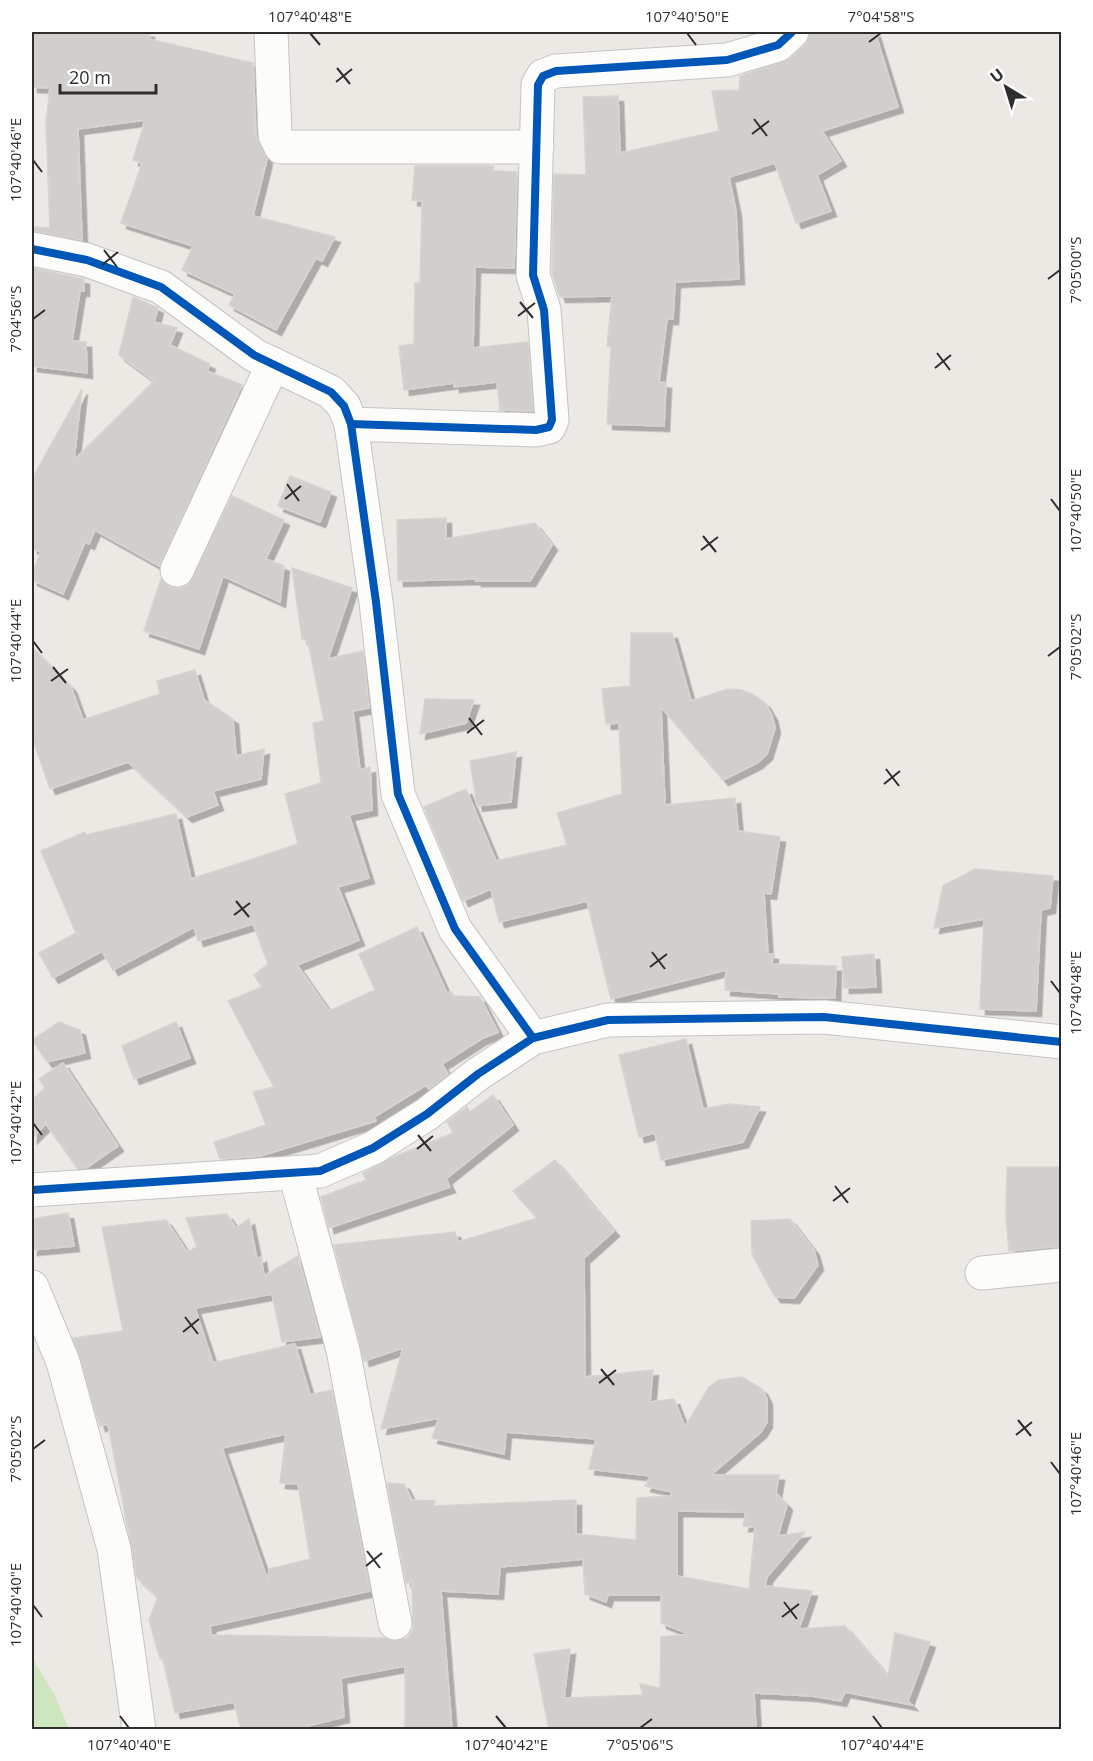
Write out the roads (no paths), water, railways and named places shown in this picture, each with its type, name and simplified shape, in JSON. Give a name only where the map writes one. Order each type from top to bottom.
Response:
[{"type":"street","points":[[271,32],[275,135],[281,147],[537,147]]},
{"type":"street","points":[[351,424],[536,430],[549,427],[552,420],[543,310],[533,275],[538,85],[543,76],[556,71],[727,60],[778,45],[792,32]]},
{"type":"street","points":[[32,249],[87,260],[161,287],[254,355],[331,392],[344,406],[351,424],[376,602],[398,794],[455,929],[533,1038]]},
{"type":"street","points":[[177,570],[273,364]]},
{"type":"street","points":[[32,1190],[320,1171],[373,1148],[427,1114],[478,1074],[533,1038],[608,1020],[824,1017],[1062,1042]]},
{"type":"street","points":[[295,1173],[343,1350],[395,1623]]},
{"type":"street","points":[[982,1273],[1062,1265]]},
{"type":"street","points":[[32,1287],[63,1362],[114,1549],[139,1730]]}]
